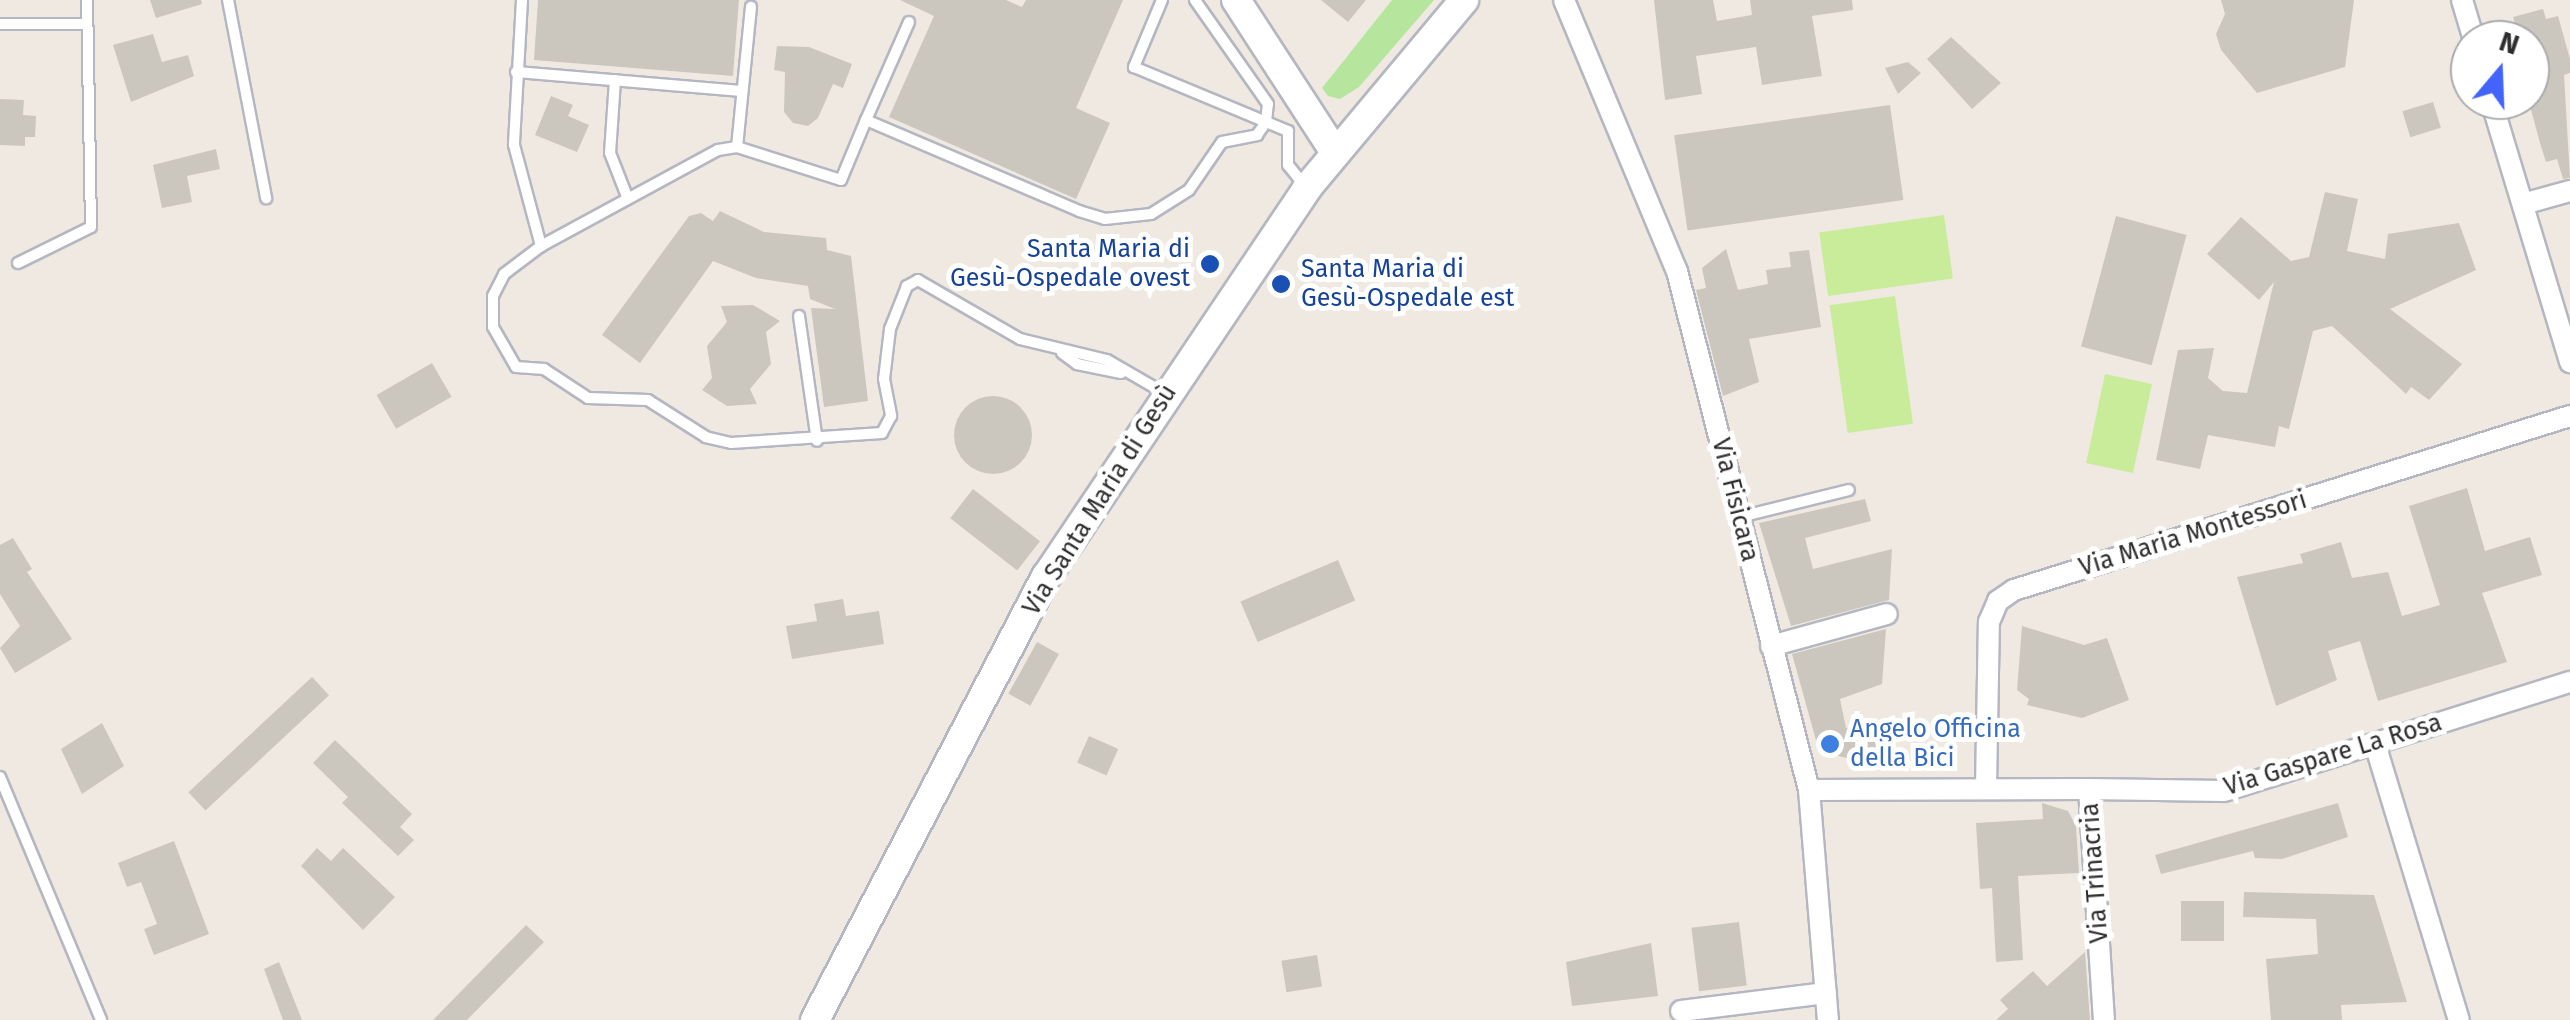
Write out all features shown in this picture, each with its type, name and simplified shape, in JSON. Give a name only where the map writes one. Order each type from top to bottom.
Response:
[{"type":"main road","points":[[1236,0],[1334,151]]},
{"type":"main road","points":[[1415,54],[1453,0]]},
{"type":"main road","points":[[1415,54],[1464,0]]},
{"type":"main road","name":"Via Santa Maria di Gesù","points":[[834,978],[1046,577],[1307,188],[1415,54]]},
{"type":"main road","points":[[804,1020],[834,978]]},
{"type":"main road","points":[[815,1020],[834,978]]},
{"type":"street","name":"Via Fisicara","points":[[1564,0],[1678,272],[1808,790],[1828,1020]]},
{"type":"street","points":[[2498,120],[2570,362]]},
{"type":"street","points":[[2522,204],[2570,190]]},
{"type":"street","name":"Via Maria Montessori","points":[[1976,788],[1990,622],[1998,601],[2014,590],[2570,416]]},
{"type":"street","points":[[1771,646],[1887,614]]},
{"type":"street","name":"Via Gaspare La Rosa","points":[[2090,789],[2224,791],[2570,682]]},
{"type":"street","points":[[2375,744],[2459,1020]]},
{"type":"street","name":"Via Trinacria","points":[[1808,790],[2090,789],[2104,1020]]},
{"type":"street","points":[[1681,1011],[1826,993]]},
{"type":"lane","points":[[18,263],[91,227],[87,0]]},
{"type":"lane","points":[[228,0],[266,198]]},
{"type":"lane","points":[[522,0],[514,145],[541,246]]},
{"type":"lane","points":[[1162,0],[1134,67],[1288,131],[1288,165],[1307,188]]},
{"type":"lane","points":[[866,120],[1080,211],[1126,219],[1176,203],[1222,142],[1257,135],[1266,122],[1268,104],[1195,0]]},
{"type":"lane","points":[[737,147],[751,8]]},
{"type":"lane","points":[[909,22],[841,180],[737,147],[628,198],[541,246],[504,274],[492,296],[493,326],[516,366],[544,369],[588,398],[648,400],[706,437],[731,443],[818,442],[882,433],[889,426],[884,354],[897,304],[918,280],[986,322],[1061,352],[1097,357],[1166,394]]},
{"type":"lane","points":[[0,24],[87,24]]},
{"type":"lane","points":[[516,72],[742,91]]},
{"type":"lane","points":[[615,80],[610,153],[628,198]]},
{"type":"lane","points":[[799,316],[818,442]]},
{"type":"lane","points":[[1739,518],[1849,490]]},
{"type":"lane","points":[[0,777],[101,1020]]},
{"type":"green space","points":[[1392,0],[1434,0],[1359,87],[1340,99],[1328,96],[1322,88]]},
{"type":"green space","points":[[1944,215],[1953,278],[1828,296],[1819,233]]},
{"type":"green space","points":[[1895,296],[1913,424],[1848,433],[1830,305]]},
{"type":"green space","points":[[2105,374],[2152,384],[2133,473],[2086,463]]},
{"type":"building","points":[[150,0],[201,0],[202,4],[156,18]]},
{"type":"building","points":[[538,0],[739,0],[733,76],[534,60]]},
{"type":"building","points":[[900,0],[1006,0],[1022,7],[1026,0],[1123,0],[1076,108],[1110,123],[1076,199],[889,117],[934,16]]},
{"type":"building","points":[[1321,0],[1366,0],[1348,22]]},
{"type":"building","points":[[1654,0],[1713,0],[1717,21],[1752,15],[1750,0],[1852,0],[1853,10],[1812,16],[1822,76],[1762,85],[1756,47],[1696,56],[1702,94],[1665,100]]},
{"type":"building","points":[[2221,0],[2354,0],[2345,67],[2257,93],[2221,50],[2216,34],[2225,14]]},
{"type":"building","points":[[2543,9],[2546,19],[2558,16],[2570,59],[2570,73],[2564,75],[2570,178],[2563,179],[2557,159],[2546,162],[2534,120],[2550,120],[2550,20],[2513,17]]},
{"type":"building","points":[[153,34],[162,62],[188,55],[194,76],[131,102],[113,45]]},
{"type":"building","points":[[1951,37],[2001,83],[1972,109],[1927,59]]},
{"type":"building","points":[[777,46],[809,47],[852,64],[843,88],[833,84],[818,118],[808,126],[793,123],[784,112],[785,72],[774,70]]},
{"type":"building","points":[[1908,62],[1921,73],[1898,94],[1885,68]]},
{"type":"building","points":[[551,96],[573,105],[568,116],[589,125],[577,152],[535,135]]},
{"type":"building","points":[[0,99],[24,100],[23,115],[36,116],[35,137],[25,137],[25,146],[0,145]]},
{"type":"building","points":[[2433,102],[2441,128],[2410,137],[2402,111]]},
{"type":"building","points":[[1890,105],[1903,200],[1687,230],[1674,135]]},
{"type":"building","points":[[216,149],[220,169],[187,176],[192,202],[162,208],[153,165]]},
{"type":"building","points":[[2325,192],[2358,199],[2347,251],[2385,259],[2388,234],[2459,223],[2476,270],[2390,309],[2462,364],[2429,400],[2411,387],[2406,394],[2332,326],[2313,331],[2289,429],[2279,426],[2275,447],[2208,435],[2200,469],[2156,460],[2178,350],[2214,348],[2208,378],[2223,391],[2247,393],[2274,282],[2259,300],[2207,254],[2241,217],[2291,261],[2309,257]]},
{"type":"building","points":[[720,211],[764,232],[826,238],[827,250],[851,256],[868,401],[824,407],[811,308],[835,309],[810,299],[808,286],[756,278],[713,261],[640,363],[602,335],[689,216],[701,213],[713,221]]},
{"type":"building","points":[[2116,216],[2187,235],[2152,365],[2081,346]]},
{"type":"building","points":[[1726,249],[1738,290],[1768,284],[1766,270],[1791,267],[1789,252],[1809,250],[1821,327],[1749,339],[1759,382],[1723,396],[1696,290],[1706,288],[1702,268]]},
{"type":"building","points":[[753,305],[780,321],[766,332],[771,364],[750,389],[757,404],[727,406],[702,390],[712,378],[707,346],[727,322],[721,306]]},
{"type":"building","points":[[432,363],[452,397],[396,429],[377,395]]},
{"type":"building","points":[[993,396],[1008,399],[1020,408],[1029,420],[1029,450],[1020,462],[1008,471],[993,474],[978,471],[966,462],[957,450],[954,435],[957,420],[966,408],[978,399]]},
{"type":"building","points":[[2467,488],[2485,551],[2530,537],[2542,575],[2482,593],[2507,662],[2378,701],[2360,641],[2328,651],[2337,680],[2276,706],[2237,577],[2303,563],[2300,554],[2341,542],[2352,578],[2388,572],[2402,616],[2440,605],[2409,506]]},
{"type":"building","points":[[973,489],[1040,541],[1017,570],[950,518]]},
{"type":"building","points":[[1865,499],[1871,521],[1805,538],[1813,569],[1892,549],[1889,600],[1791,626],[1759,523]]},
{"type":"building","points":[[13,538],[32,569],[27,572],[72,639],[15,673],[0,648],[20,626],[0,594],[0,545]]},
{"type":"building","points":[[1338,560],[1355,601],[1258,642],[1240,601]]},
{"type":"building","points":[[843,599],[846,616],[879,611],[884,644],[792,659],[786,626],[817,621],[814,604]]},
{"type":"building","points":[[2022,626],[2084,645],[2107,638],[2129,700],[2082,718],[2027,705],[2029,699],[2017,690]]},
{"type":"building","points":[[1886,629],[1882,684],[1840,699],[1846,728],[1885,722],[1885,768],[1819,751],[1792,654]]},
{"type":"building","points":[[1037,642],[1059,654],[1030,706],[1008,694]]},
{"type":"building","points":[[312,677],[329,695],[205,811],[188,792]]},
{"type":"building","points":[[102,723],[124,766],[82,794],[61,749]]},
{"type":"building","points":[[1089,736],[1118,749],[1106,776],[1077,762]]},
{"type":"building","points":[[335,740],[412,814],[400,827],[414,840],[398,856],[342,803],[348,797],[313,763]]},
{"type":"building","points":[[2042,803],[2068,811],[2076,826],[2079,873],[2018,876],[2023,960],[1996,962],[1992,888],[1980,889],[1976,823],[2043,819]]},
{"type":"building","points":[[2338,803],[2348,837],[2282,859],[2255,858],[2253,851],[2161,874],[2155,855]]},
{"type":"building","points":[[174,841],[209,934],[154,955],[144,929],[157,924],[141,882],[127,887],[118,863]]},
{"type":"building","points":[[317,848],[331,861],[343,848],[395,897],[363,930],[301,866]]},
{"type":"building","points":[[2244,892],[2374,895],[2407,1002],[2341,1005],[2342,1020],[2271,1020],[2266,959],[2318,954],[2316,919],[2243,917]]},
{"type":"building","points":[[2181,901],[2224,901],[2224,941],[2181,941]]},
{"type":"building","points":[[1739,922],[1747,986],[1699,991],[1691,928]]},
{"type":"building","points":[[526,925],[544,942],[467,1020],[433,1020]]},
{"type":"building","points":[[1651,943],[1658,996],[1572,1006],[1566,962]]},
{"type":"building","points":[[2085,952],[2090,1020],[1996,1020],[2008,1009],[2000,1000],[2033,971],[2047,986]]},
{"type":"building","points":[[1317,955],[1322,987],[1286,992],[1281,961]]},
{"type":"building","points":[[279,962],[302,1020],[283,1020],[264,969]]},
{"type":"place","name":"Santa Maria di Gesù-Ospedale ovest","points":[[1210,264]]},
{"type":"place","name":"Santa Maria di Gesù-Ospedale est","points":[[1281,284]]},
{"type":"place","name":"Angelo Officina della Bici","points":[[1830,744]]}]
